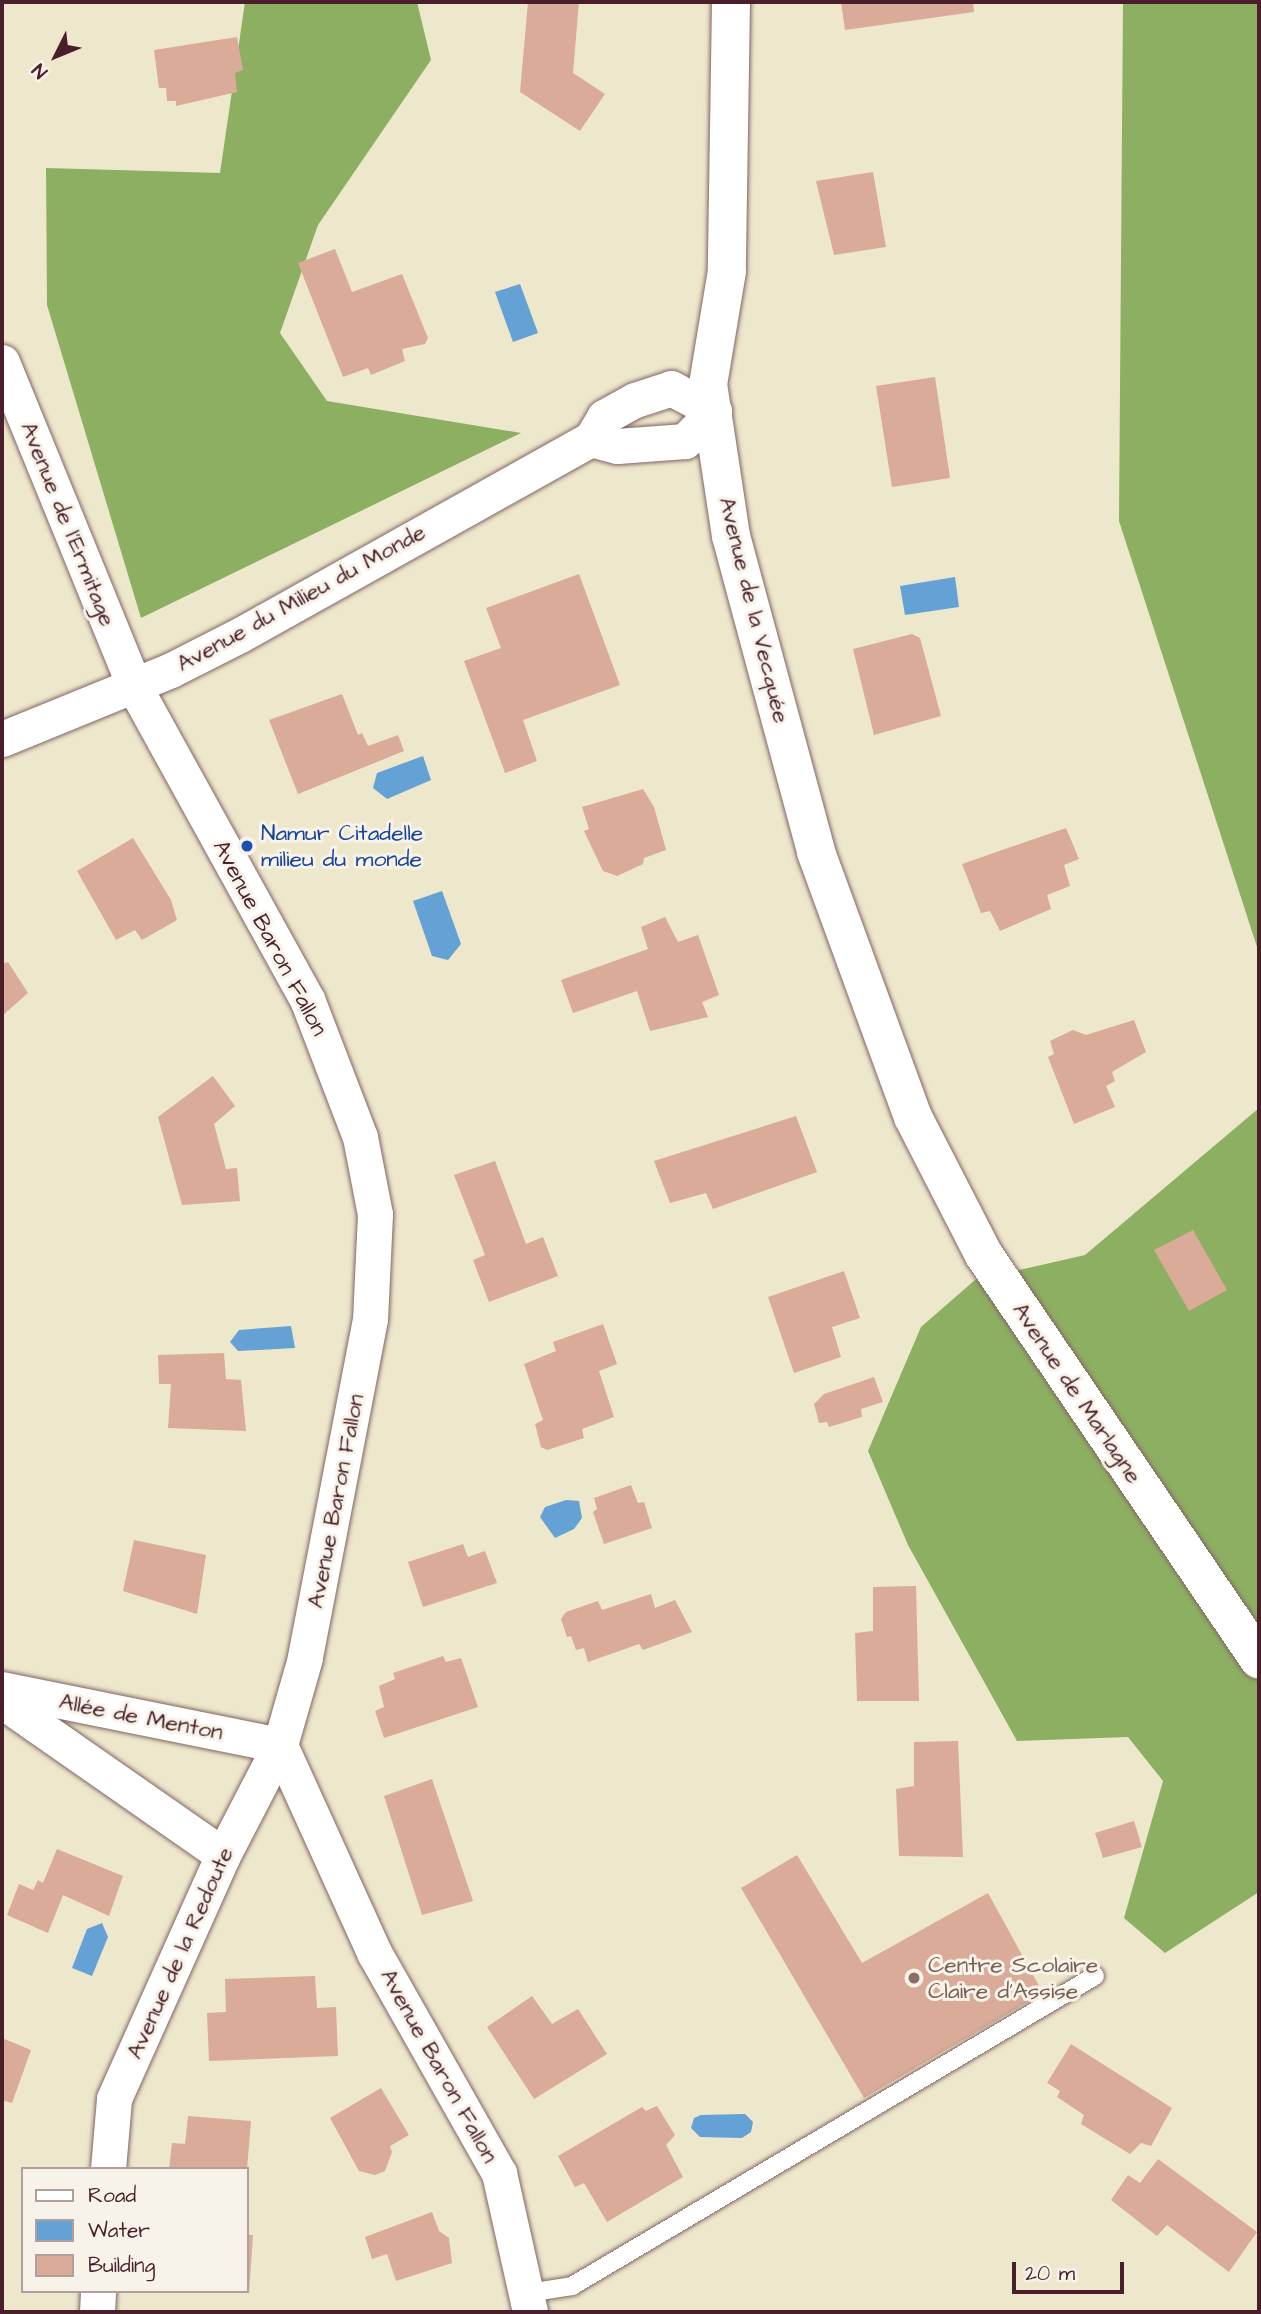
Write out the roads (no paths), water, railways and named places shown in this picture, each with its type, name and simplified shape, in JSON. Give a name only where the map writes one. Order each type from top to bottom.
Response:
[{"type":"main road","name":"Avenue de la Vecquée","points":[[731,2],[727,271],[708,384],[731,536],[816,852],[912,1117]]},
{"type":"main road","name":"Avenue de Marlagne","points":[[912,1117],[984,1255],[1259,1659]]},
{"type":"street","name":"Avenue de l'Ermitage","points":[[2,362],[134,686]]},
{"type":"street","name":"Avenue du Milieu du Monde","points":[[2,739],[134,686],[240,635],[591,439],[604,417],[671,388],[714,411]]},
{"type":"street","points":[[591,439],[617,446],[685,441],[714,411]]},
{"type":"street","name":"Avenue Baron Fallon","points":[[134,686],[307,999],[332,1056],[369,1172],[375,1240],[370,1319],[305,1658],[280,1745],[375,1954],[499,2173],[529,2303]]},
{"type":"street","name":"Allée de Menton","points":[[2,1689],[280,1745]]},
{"type":"street","name":"Allée de Menton","points":[[2,1702],[223,1855]]},
{"type":"street","name":"Avenue de la Redoute","points":[[108,2167],[114,2099],[223,1855],[280,1745]]},
{"type":"street","points":[[97,2312],[98,2293]]},
{"type":"lane","points":[[529,2303],[572,2286],[1095,1976]]},
{"type":"water","points":[[520,284],[538,333],[513,342],[495,292]]},
{"type":"water","points":[[955,577],[959,607],[905,615],[900,586]]},
{"type":"water","points":[[423,756],[431,780],[387,799],[373,788],[377,773]]},
{"type":"water","points":[[442,891],[461,944],[448,960],[432,956],[413,901]]},
{"type":"water","points":[[291,1326],[295,1348],[238,1351],[230,1342],[239,1330]]},
{"type":"water","points":[[566,1500],[579,1501],[582,1518],[574,1529],[555,1538],[540,1517],[545,1507]]},
{"type":"water","points":[[102,1923],[108,1937],[92,1976],[72,1968],[87,1929]]},
{"type":"water","points":[[745,2114],[753,2122],[751,2132],[742,2138],[700,2137],[691,2128],[694,2118],[701,2115]]},
{"type":"place","name":"Namur Citadelle milieu du monde","points":[[247,846]]},
{"type":"place","name":"Centre Scolaire Claire d'Assise","points":[[914,1978]]}]
